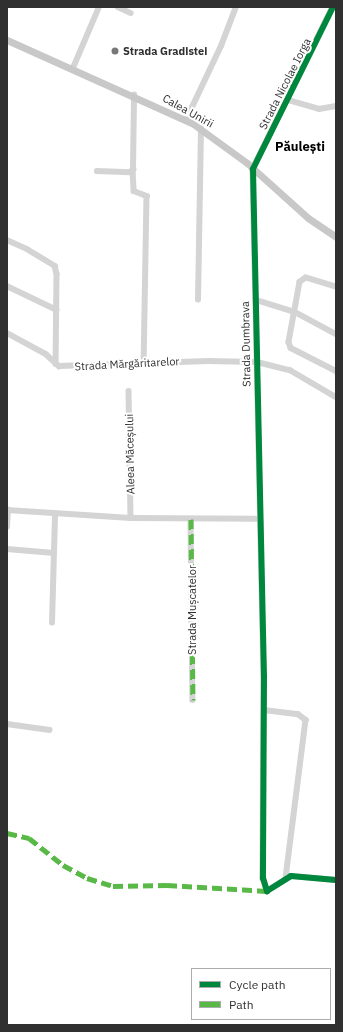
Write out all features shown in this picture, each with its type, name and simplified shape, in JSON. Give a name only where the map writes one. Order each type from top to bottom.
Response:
[{"type":"main road","name":"Calea Unirii","points":[[7,40],[73,68],[186,120],[201,129],[253,169],[308,218],[336,237]]},
{"type":"street","points":[[73,68],[99,7]]},
{"type":"street","points":[[118,7],[131,13]]},
{"type":"street","points":[[186,120],[236,7]]},
{"type":"street","name":"Strada Nicolae Iorga","points":[[253,169],[333,7]]},
{"type":"street","points":[[134,96],[134,191],[147,196],[144,363]]},
{"type":"street","points":[[288,100],[310,108],[322,109],[336,106]]},
{"type":"street","points":[[198,300],[201,129]]},
{"type":"street","name":"Strada Dumbrava","points":[[253,169],[264,710],[262,868],[267,891],[286,878]]},
{"type":"street","points":[[97,171],[130,172],[133,170]]},
{"type":"street","points":[[7,240],[27,249],[55,266],[56,364]]},
{"type":"street","points":[[336,287],[304,279],[300,282],[293,312],[289,342],[291,348],[336,371]]},
{"type":"street","points":[[7,286],[56,310]]},
{"type":"street","points":[[256,300],[293,312],[336,334]]},
{"type":"street","points":[[7,333],[46,354],[56,364]]},
{"type":"street","name":"Strada Mărgăritarelor","points":[[56,364],[63,367],[144,363],[257,362],[290,370],[336,397]]},
{"type":"street","name":"Aleea Măceșului","points":[[129,391],[131,518]]},
{"type":"street","points":[[7,527],[8,510],[131,518],[259,519]]},
{"type":"street","points":[[52,623],[55,514]]},
{"type":"street","name":"Strada Mușcatelor","points":[[191,519],[192,700]]},
{"type":"street","points":[[7,549],[54,553]]},
{"type":"street","points":[[264,710],[298,714],[306,720],[286,878],[298,875],[336,880]]},
{"type":"street","points":[[7,724],[50,730]]},
{"type":"marked path","points":[[191,519],[193,700]]},
{"type":"marked path","points":[[7,833],[29,838],[63,865],[87,878],[113,886],[167,885],[267,891]]},
{"type":"cycle path","points":[[333,7],[253,169],[264,676],[263,878],[267,891],[291,876],[336,880]]},
{"type":"place","name":"Strada Gradistei","points":[[115,51]]},
{"type":"district","name":"Păulești","points":[[300,147]]}]
